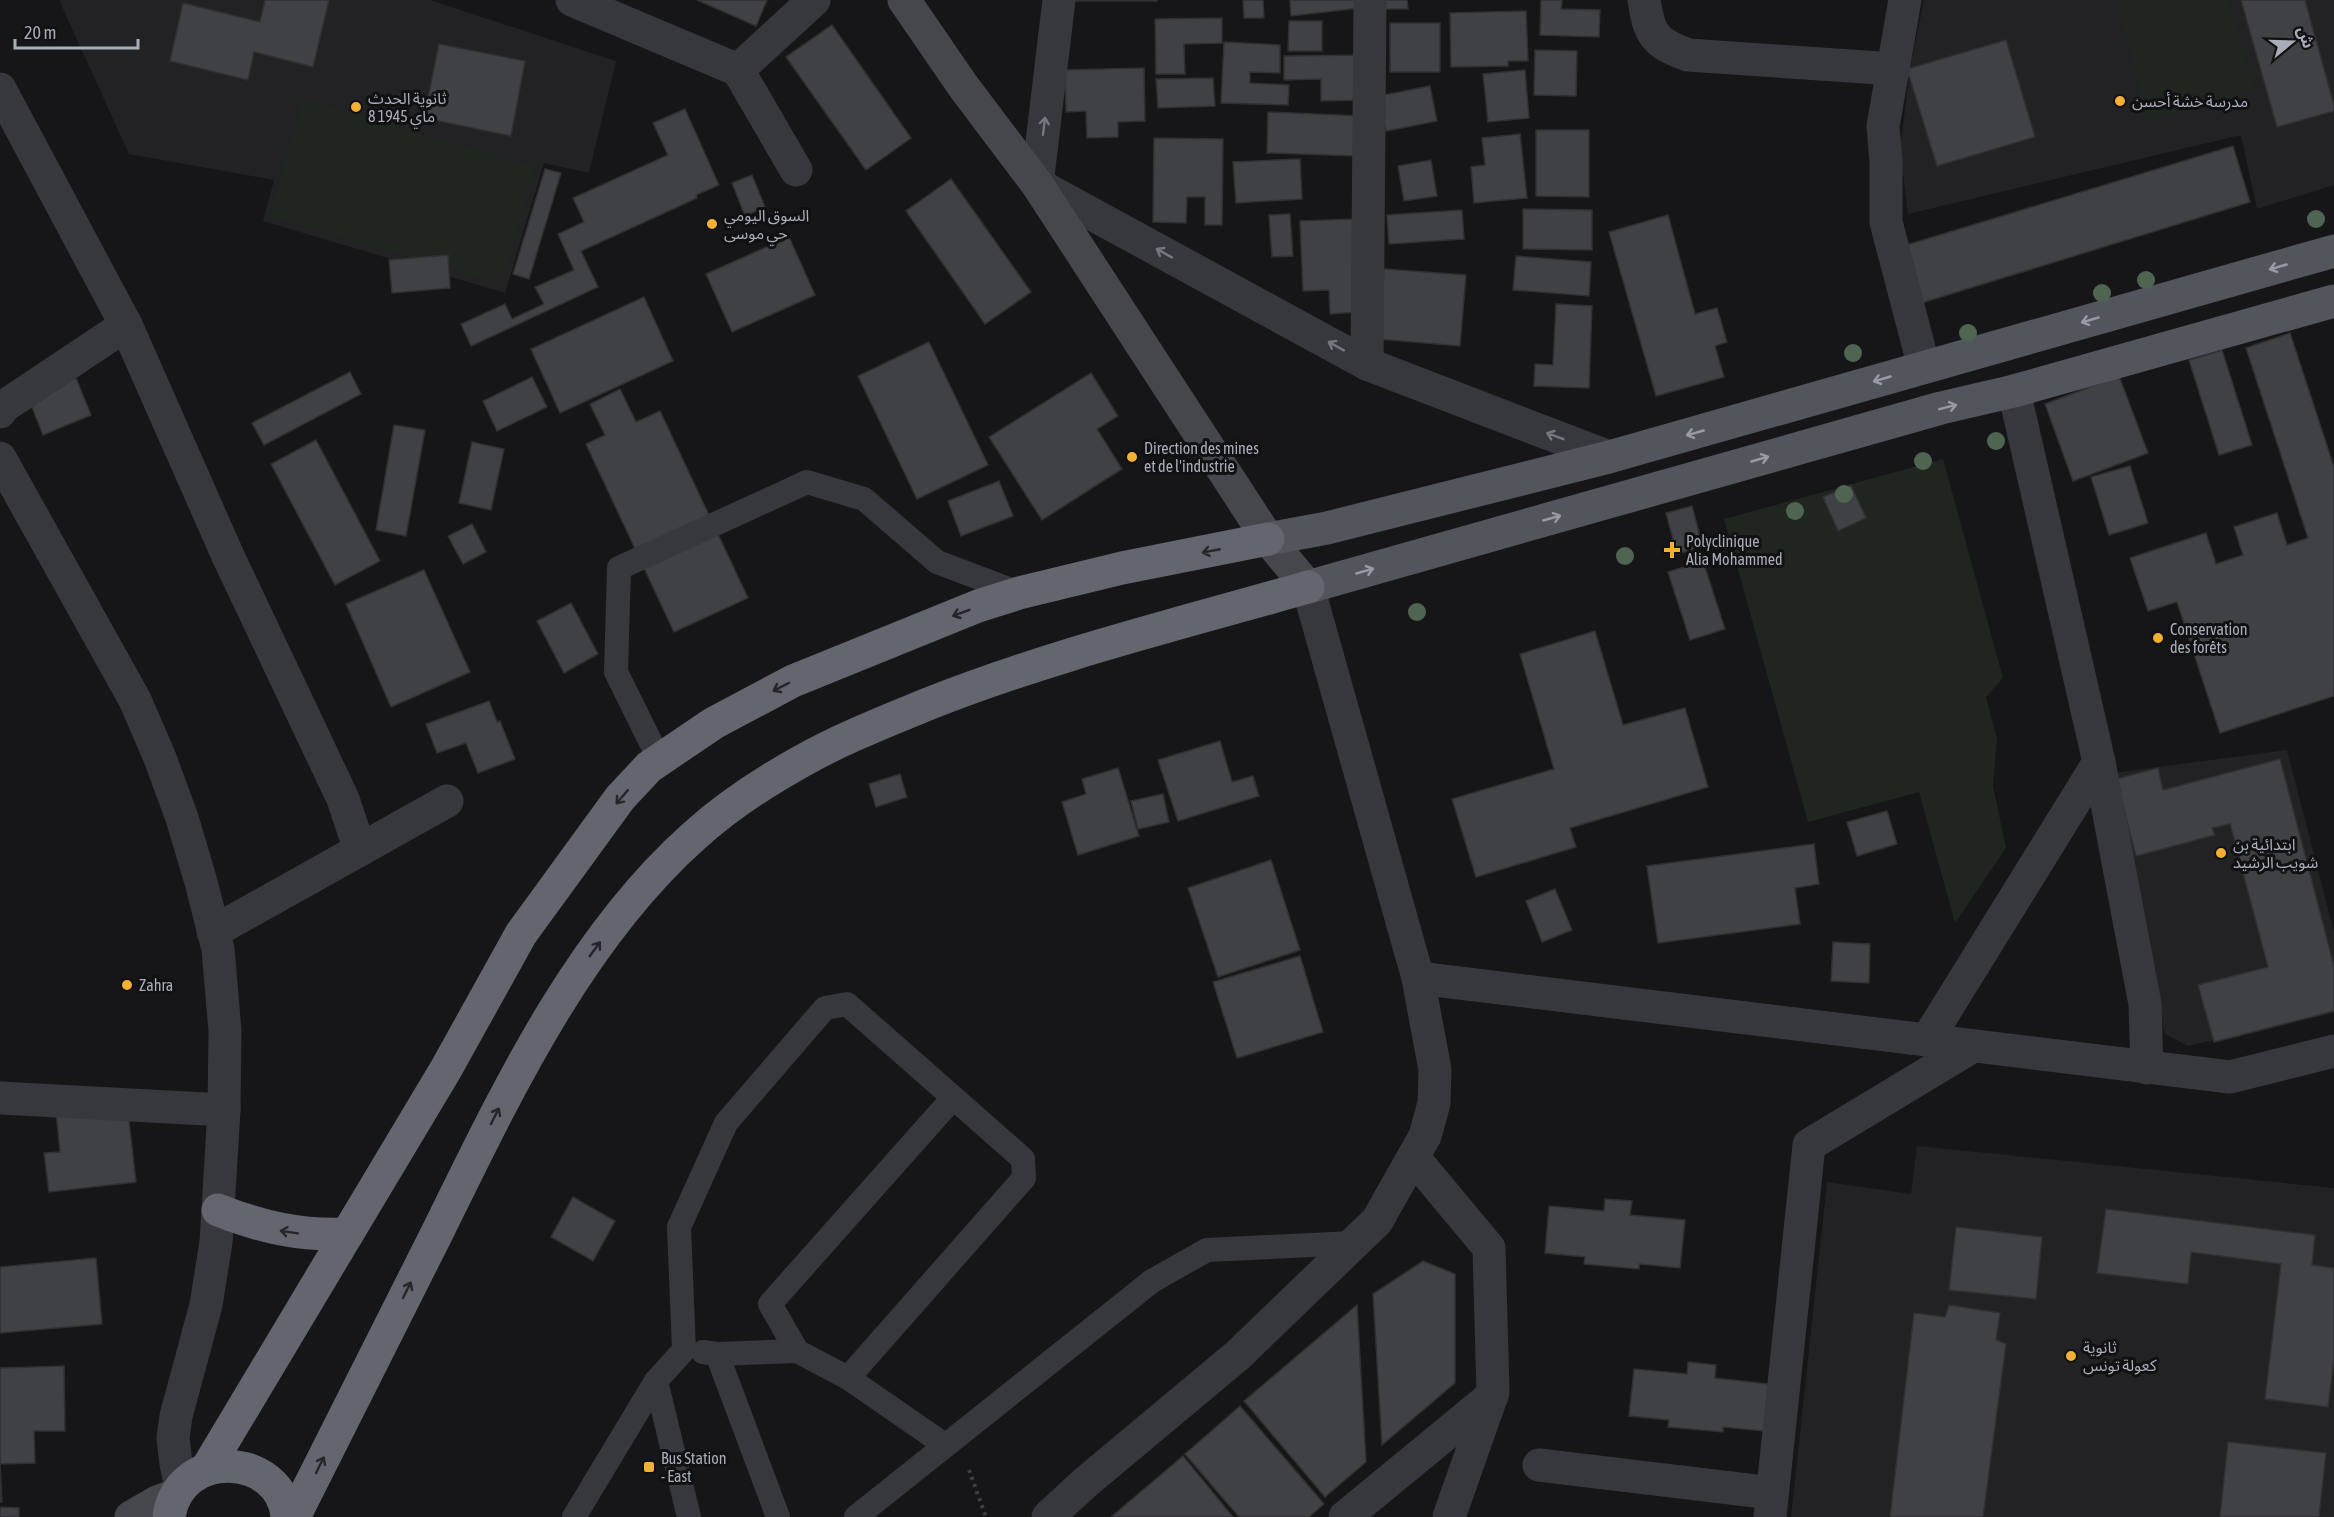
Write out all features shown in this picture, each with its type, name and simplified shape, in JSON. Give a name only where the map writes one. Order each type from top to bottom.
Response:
[{"type":"highway","points":[[183,1492],[347,1234],[446,1069],[521,934],[620,798],[649,767],[714,723],[793,681],[978,606],[1122,568],[1268,539]]},
{"type":"highway","points":[[294,1517],[499,1107],[550,1018],[581,969],[616,921],[652,879],[694,836],[736,804],[803,760],[856,733],[995,678],[1070,654],[1308,587]]},
{"type":"highway","points":[[218,1210],[276,1230],[321,1235],[347,1234]]},
{"type":"highway","points":[[183,1492],[223,1465],[256,1472],[270,1483],[280,1497],[287,1517]]},
{"type":"main road","points":[[904,0],[963,86],[1037,184],[1268,539],[1308,587],[1929,412],[2014,391],[2334,301]]},
{"type":"main road","points":[[1268,539],[1327,528],[1609,457],[2334,251]]},
{"type":"main road","points":[[131,1517],[157,1502],[183,1492]]},
{"type":"street","points":[[572,0],[738,70],[796,170]]},
{"type":"street","points":[[738,70],[814,0]]},
{"type":"street","points":[[1059,0],[1037,184],[1367,364],[1609,457]]},
{"type":"street","points":[[1367,364],[1370,0]]},
{"type":"street","points":[[1644,0],[1647,18],[1655,37],[1666,47],[1688,55],[1894,69]]},
{"type":"street","points":[[1905,0],[1883,126],[1886,162],[1886,222],[1924,367]]},
{"type":"street","points":[[0,89],[126,325],[228,556],[343,800],[360,850]]},
{"type":"street","points":[[0,412],[3,407],[126,325]]},
{"type":"street","points":[[2014,391],[2099,762],[2145,1004],[2147,1068]]},
{"type":"street","points":[[0,458],[135,700],[182,818],[218,949],[225,1031],[224,1110],[216,1242],[209,1289],[176,1416],[173,1438],[183,1492]]},
{"type":"street","points":[[1048,1517],[1086,1482],[1238,1355],[1377,1221],[1425,1136],[1434,1103],[1435,1070],[1418,978],[1308,587]]},
{"type":"street","points":[[1927,1040],[2099,762]]},
{"type":"street","points":[[213,932],[447,801]]},
{"type":"street","points":[[1418,978],[2230,1077],[2334,1051]]},
{"type":"street","points":[[1539,1466],[1771,1505],[1809,1145],[1973,1046]]},
{"type":"street","points":[[0,1098],[224,1110]]},
{"type":"street","points":[[1414,1158],[1489,1248],[1492,1396],[1449,1517]]},
{"type":"street","points":[[1344,1517],[1492,1396]]},
{"type":"lane","points":[[659,759],[616,672],[620,568],[661,549],[807,482],[864,499],[937,562],[1018,594]]},
{"type":"lane","points":[[574,1517],[656,1381],[684,1350],[679,1227],[726,1123],[825,1008],[847,1004],[1023,1159],[1024,1178],[849,1378]]},
{"type":"lane","points":[[797,1351],[770,1304],[953,1098]]},
{"type":"lane","points":[[856,1517],[1152,1281],[1207,1250],[1353,1243]]},
{"type":"lane","points":[[1303,1245],[1309,1285]]},
{"type":"lane","points":[[684,1350],[717,1354],[797,1351],[849,1378],[945,1445]]},
{"type":"lane","points":[[717,1354],[778,1517]]},
{"type":"lane","points":[[656,1381],[689,1517]]},
{"type":"path","points":[[969,1470],[986,1517]]},
{"type":"shaded area","name":"ثانوية الحدث 8 ماي 1945","points":[[59,0],[430,0],[616,61],[589,173],[544,163],[505,293],[263,221],[274,180],[129,154]]},
{"type":"shaded area","name":"مدرسة خشة أحسن","points":[[1924,0],[2334,0],[2334,185],[2257,209],[2241,135],[1908,214],[1900,149],[1910,68]]},
{"type":"shaded area","points":[[2116,0],[2229,0],[2254,92],[2148,120]]},
{"type":"shaded area","points":[[303,99],[535,167],[501,284],[269,216]]},
{"type":"shaded area","points":[[1943,459],[2003,678],[1986,697],[1997,739],[1993,786],[2006,848],[1955,923],[1919,792],[1808,822],[1724,519]]},
{"type":"shaded area","name":"ابتدائية بن شويب الرشيد","points":[[2287,750],[2334,932],[2334,1013],[2188,1046],[2165,1034],[2113,773]]},
{"type":"shaded area","name":"ثانوية كعولة تونس","points":[[1917,1146],[2334,1188],[2334,1517],[1791,1517],[1827,1182],[1911,1194]]},
{"type":"building","points":[[265,0],[329,0],[313,67],[254,52],[248,80],[170,61],[183,3],[260,22]]},
{"type":"building","points":[[697,0],[767,0],[756,26]]},
{"type":"building","points":[[1157,0],[1157,1],[1069,1]]},
{"type":"building","points":[[1243,0],[1263,0],[1264,18],[1244,18]]},
{"type":"building","points":[[1290,0],[1358,0],[1359,8],[1291,16]]},
{"type":"building","points":[[1374,0],[1407,0],[1408,9],[1374,9]]},
{"type":"building","points":[[1541,0],[1562,0],[1561,9],[1600,10],[1599,37],[1540,35]]},
{"type":"building","points":[[2241,0],[2305,0],[2334,111],[2277,127]]},
{"type":"building","points":[[1526,11],[1528,61],[1508,61],[1508,66],[1451,67],[1450,13]]},
{"type":"building","points":[[1222,18],[1222,43],[1184,44],[1185,74],[1156,74],[1155,19]]},
{"type":"building","points":[[1289,21],[1322,21],[1322,51],[1288,51]]},
{"type":"building","points":[[1390,23],[1440,23],[1440,72],[1390,72]]},
{"type":"building","points":[[832,25],[911,138],[866,170],[786,57]]},
{"type":"building","points":[[2006,40],[2035,137],[1937,166],[1907,69]]},
{"type":"building","points":[[1224,42],[1280,45],[1280,73],[1250,72],[1250,83],[1289,85],[1288,105],[1221,103]]},
{"type":"building","points":[[439,44],[525,61],[511,136],[424,118]]},
{"type":"building","points":[[1535,50],[1577,51],[1576,96],[1534,95]]},
{"type":"building","points":[[1362,55],[1363,100],[1321,101],[1321,79],[1284,80],[1284,56]]},
{"type":"building","points":[[1144,68],[1145,121],[1118,122],[1118,137],[1087,138],[1086,111],[1066,112],[1065,70]]},
{"type":"building","points":[[1525,70],[1529,118],[1488,122],[1483,74]]},
{"type":"building","points":[[1213,78],[1215,106],[1158,108],[1156,79]]},
{"type":"building","points":[[1430,86],[1437,121],[1386,131],[1379,96]]},
{"type":"building","points":[[685,109],[719,185],[696,195],[697,198],[581,251],[598,287],[471,346],[461,324],[505,304],[512,319],[544,304],[535,287],[574,270],[558,234],[584,222],[573,198],[668,155],[653,123]]},
{"type":"building","points":[[1268,112],[1360,116],[1358,156],[1267,153]]},
{"type":"building","points":[[1536,130],[1589,130],[1589,197],[1536,196]]},
{"type":"building","points":[[1520,134],[1527,198],[1474,203],[1471,167],[1485,165],[1482,138]]},
{"type":"building","points":[[1154,138],[1223,139],[1222,225],[1205,225],[1205,197],[1187,197],[1186,223],[1153,222]]},
{"type":"building","points":[[2233,146],[2250,202],[1918,304],[1900,247]]},
{"type":"building","points":[[1300,159],[1302,199],[1236,203],[1233,162]]},
{"type":"building","points":[[1431,160],[1437,196],[1404,201],[1398,166]]},
{"type":"building","points":[[545,169],[561,173],[529,279],[513,274]]},
{"type":"building","points":[[752,175],[765,207],[745,216],[732,183]]},
{"type":"building","points":[[951,179],[1031,292],[985,324],[906,211]]},
{"type":"building","points":[[1523,209],[1592,210],[1592,250],[1523,249]]},
{"type":"building","points":[[1462,210],[1464,239],[1389,244],[1387,215]]},
{"type":"building","points":[[1290,214],[1293,256],[1272,257],[1269,215]]},
{"type":"building","points":[[1668,215],[1695,314],[1717,308],[1727,342],[1715,346],[1724,377],[1656,396],[1609,232]]},
{"type":"building","points":[[1353,219],[1358,312],[1330,314],[1329,290],[1303,291],[1300,221]]},
{"type":"building","points":[[789,237],[815,295],[732,332],[706,274]]},
{"type":"building","points":[[448,255],[450,288],[392,293],[389,260]]},
{"type":"building","points":[[1516,256],[1591,262],[1589,296],[1513,290]]},
{"type":"building","points":[[1384,269],[1466,275],[1460,346],[1378,339]]},
{"type":"building","points":[[644,297],[673,361],[560,413],[531,349]]},
{"type":"building","points":[[1556,304],[1592,306],[1589,388],[1534,386],[1535,364],[1553,365]]},
{"type":"building","points":[[2290,333],[2334,467],[2334,696],[2220,733],[2177,602],[2148,611],[2130,558],[2206,533],[2216,564],[2243,555],[2234,527],[2277,513],[2287,545],[2308,538],[2246,348]]},
{"type":"building","points":[[929,342],[988,465],[917,499],[858,376]]},
{"type":"building","points":[[2222,350],[2252,445],[2219,455],[2189,360]]},
{"type":"building","points":[[350,372],[361,394],[264,445],[252,423]]},
{"type":"building","points":[[1091,373],[1118,416],[1097,429],[1122,469],[1042,520],[989,437]]},
{"type":"building","points":[[2119,376],[2148,453],[2073,481],[2045,404]]},
{"type":"building","points":[[532,377],[547,407],[497,431],[483,401]]},
{"type":"building","points":[[76,378],[91,415],[43,435],[28,397]]},
{"type":"building","points":[[620,389],[636,422],[660,411],[748,598],[674,632],[586,444],[605,435],[590,404]]},
{"type":"building","points":[[394,425],[425,430],[406,536],[376,530]]},
{"type":"building","points":[[316,440],[380,561],[335,585],[271,464]]},
{"type":"building","points":[[472,442],[504,449],[491,510],[459,503]]},
{"type":"building","points":[[2130,466],[2148,523],[2109,535],[2091,477]]},
{"type":"building","points":[[999,481],[1013,516],[961,536],[948,501]]},
{"type":"building","points":[[1851,485],[1866,518],[1838,531],[1823,497]]},
{"type":"building","points":[[1692,506],[1703,547],[1677,554],[1666,513]]},
{"type":"building","points":[[472,524],[486,552],[463,564],[448,536]]},
{"type":"building","points":[[1703,561],[1725,629],[1690,640],[1668,572]]},
{"type":"building","points":[[424,570],[470,672],[391,707],[346,604]]},
{"type":"building","points":[[571,603],[598,654],[564,673],[537,621]]},
{"type":"building","points":[[1595,631],[1623,725],[1685,708],[1708,787],[1570,828],[1576,847],[1476,877],[1452,799],[1554,769],[1520,654]]},
{"type":"building","points":[[489,701],[497,722],[500,721],[515,759],[478,773],[466,743],[437,753],[426,724]]},
{"type":"building","points":[[1220,741],[1232,782],[1253,776],[1259,796],[1178,821],[1158,760]]},
{"type":"building","points":[[2280,759],[2334,966],[2334,1011],[2214,1042],[2198,985],[2268,967],[2230,824],[2212,828],[2215,835],[2136,856],[2116,779],[2158,768],[2163,790]]},
{"type":"building","points":[[1118,768],[1139,836],[1078,855],[1062,802],[1086,794],[1082,779]]},
{"type":"building","points":[[900,774],[907,797],[876,807],[869,784]]},
{"type":"building","points":[[1163,794],[1169,822],[1138,829],[1131,801]]},
{"type":"building","points":[[1887,811],[1897,844],[1857,856],[1847,822]]},
{"type":"building","points":[[1814,844],[1819,884],[1795,888],[1800,924],[1658,943],[1647,866]]},
{"type":"building","points":[[1271,860],[1300,950],[1218,977],[1188,888]]},
{"type":"building","points":[[1555,889],[1572,930],[1542,942],[1526,901]]},
{"type":"building","points":[[1833,942],[1870,944],[1869,983],[1831,981]]},
{"type":"building","points":[[1300,956],[1323,1032],[1237,1058],[1213,982]]},
{"type":"building","points":[[127,1103],[136,1182],[49,1192],[44,1153],[60,1152],[56,1111]]},
{"type":"building","points":[[573,1197],[615,1221],[593,1261],[551,1237]]},
{"type":"building","points":[[1605,1199],[1632,1201],[1630,1215],[1685,1220],[1680,1268],[1639,1264],[1639,1269],[1584,1264],[1585,1257],[1545,1253],[1549,1206],[1604,1211]]},
{"type":"building","points":[[2106,1209],[2315,1235],[2312,1265],[2334,1268],[2334,1359],[2328,1407],[2265,1399],[2281,1264],[2191,1252],[2188,1284],[2097,1273]]},
{"type":"building","points":[[1956,1227],[2042,1237],[2036,1299],[1949,1290]]},
{"type":"building","points":[[96,1258],[102,1324],[0,1333],[0,1267]]},
{"type":"building","points":[[1423,1261],[1455,1274],[1455,1383],[1382,1445],[1373,1294]]},
{"type":"building","points":[[1357,1305],[1366,1462],[1325,1497],[1244,1401]]},
{"type":"building","points":[[1949,1305],[2000,1313],[1996,1340],[2006,1344],[1983,1517],[1890,1517],[1914,1313],[1945,1317]]},
{"type":"building","points":[[1688,1362],[1716,1365],[1715,1378],[1768,1384],[1764,1431],[1723,1427],[1723,1432],[1668,1427],[1669,1420],[1629,1416],[1634,1369],[1687,1374]]},
{"type":"building","points":[[64,1366],[65,1431],[34,1431],[35,1463],[0,1464],[0,1368]]},
{"type":"building","points":[[1240,1406],[1324,1504],[1309,1517],[1239,1517],[1185,1454]]},
{"type":"building","points":[[2228,1442],[2326,1453],[2319,1517],[2220,1517]]},
{"type":"building","points":[[1183,1456],[1233,1517],[1111,1517]]},
{"type":"building","points":[[0,1464],[2,1502],[0,1502]]},
{"type":"building","points":[[0,1507],[19,1508],[19,1517],[0,1517]]},
{"type":"place","name":"مدرسة خشة أحسن","points":[[2120,101]]},
{"type":"place","name":"ثانوية الحدث 8 ماي 1945","points":[[356,107]]},
{"type":"place","name":"السوق اليومي حي موسى","points":[[712,224]]},
{"type":"place","name":"Direction des mines et de l'industrie","points":[[1132,457]]},
{"type":"place","name":"Polyclinique Alia Mohammed","points":[[1672,550]]},
{"type":"place","name":"Conservation des forêts","points":[[2158,638]]},
{"type":"place","name":"ابتدائية بن شويب الرشيد","points":[[2221,853]]},
{"type":"place","name":"Zahra","points":[[127,985]]},
{"type":"place","name":"ثانوية كعولة تونس","points":[[2071,1356]]},
{"type":"place","name":"Bus Station - East","points":[[649,1467]]}]
